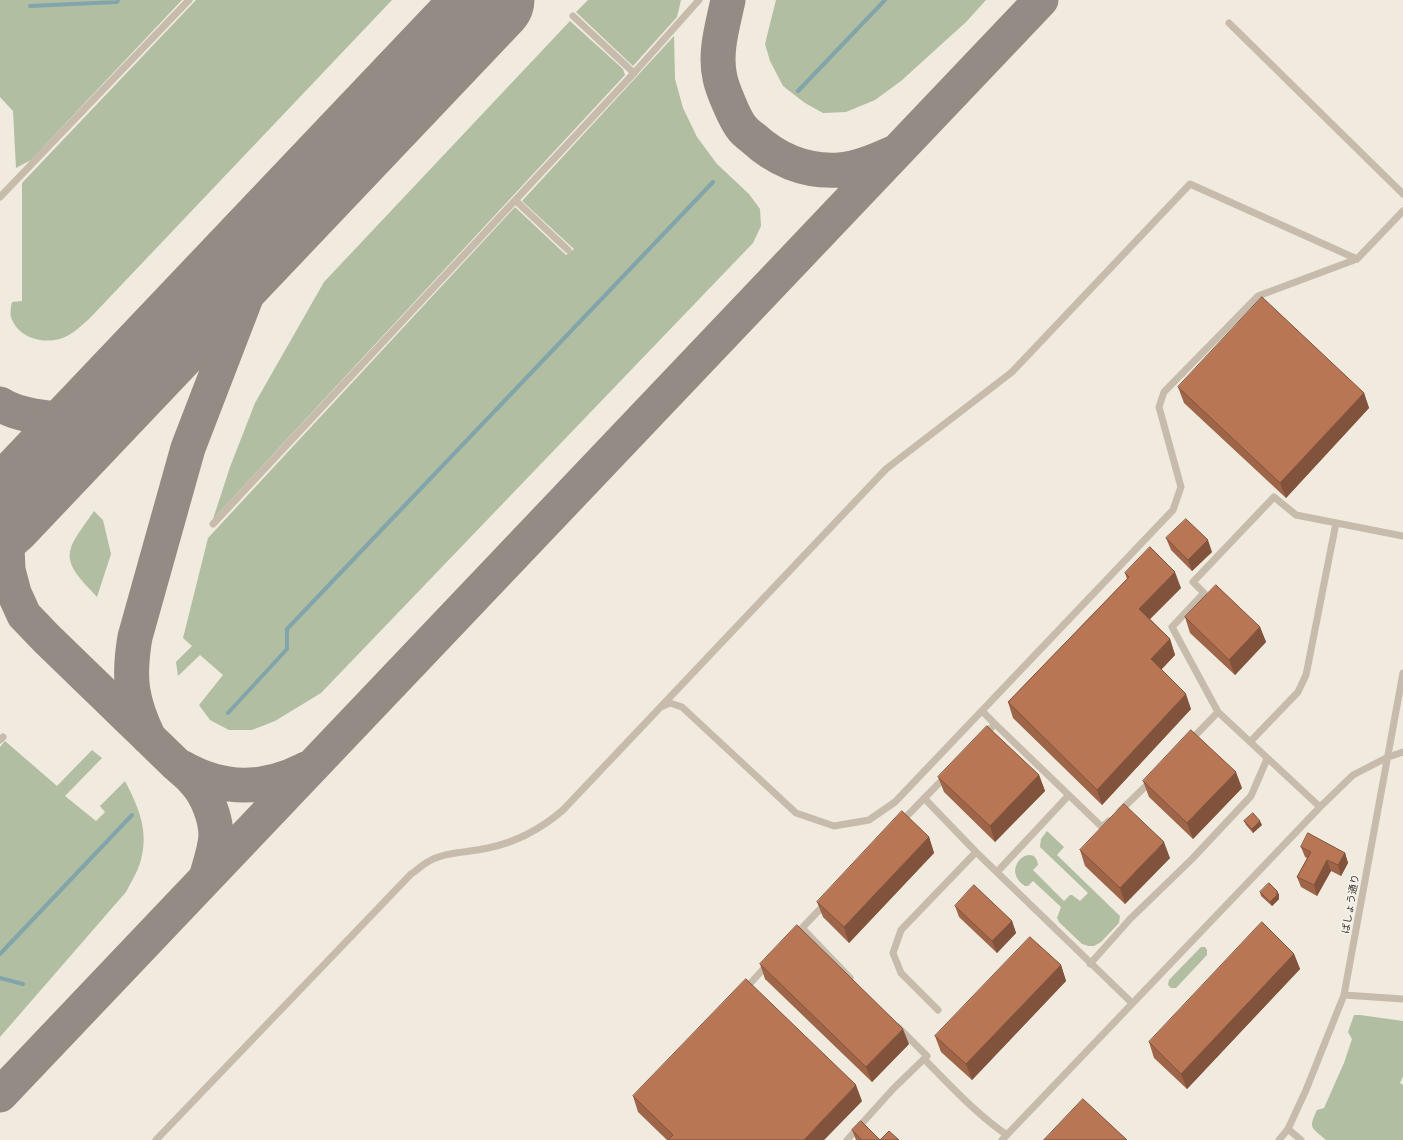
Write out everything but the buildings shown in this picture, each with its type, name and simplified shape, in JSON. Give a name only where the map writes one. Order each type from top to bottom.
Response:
[{"type":"lane","points":[[0,197],[189,0]]},
{"type":"lane","points":[[213,524],[516,201],[699,0]]},
{"type":"lane","points":[[573,16],[634,73]]},
{"type":"lane","points":[[1229,23],[1403,194]]},
{"type":"lane","points":[[156,1140],[411,874],[426,863],[442,856],[509,843],[528,835],[547,824],[563,810],[886,468],[1012,372],[1190,184],[1357,259]]},
{"type":"lane","points":[[516,201],[568,250]]},
{"type":"lane","points":[[661,707],[670,703],[682,707],[796,813],[834,826],[869,820],[894,802],[1173,510],[1181,488],[1159,406],[1164,392],[1258,296],[1357,259],[1403,211]]},
{"type":"lane","points":[[1320,807],[1218,712],[1172,627],[1204,593],[1193,582],[1274,496],[1296,515],[1403,536]]},
{"type":"lane","points":[[1250,742],[1298,692],[1306,675],[1336,522]]},
{"type":"lane","name":"ばしょう通り","points":[[1279,1140],[1288,1129],[1306,1090],[1344,995],[1403,673]]},
{"type":"lane","points":[[982,711],[1102,827],[1154,778]]},
{"type":"lane","points":[[1186,745],[1218,712]]},
{"type":"lane","points":[[979,741],[995,724]]},
{"type":"lane","points":[[924,1058],[950,1086],[1004,1138],[1320,807],[1353,775],[1388,757],[1403,752]]},
{"type":"lane","points":[[1090,964],[1130,919],[1192,859],[1251,796],[1267,758]]},
{"type":"lane","points":[[898,826],[951,770]]},
{"type":"lane","points":[[996,872],[1017,852],[1069,795]]},
{"type":"lane","points":[[924,798],[996,872],[1132,1004]]},
{"type":"lane","points":[[938,1010],[901,973],[893,953],[901,930],[976,852]]},
{"type":"lane","points":[[797,933],[829,899]]},
{"type":"lane","points":[[802,928],[854,982]]},
{"type":"lane","points":[[739,996],[776,956]]},
{"type":"lane","points":[[1344,995],[1403,999]]},
{"type":"lane","points":[[846,1140],[893,1089],[927,1056],[890,1019]]},
{"type":"lane","points":[[1288,1129],[1301,1140]]},
{"type":"green space","points":[[0,0],[182,0],[31,160],[16,168],[13,111],[0,97]]},
{"type":"green space","points":[[196,0],[392,0],[89,319],[72,333],[61,338],[44,340],[28,336],[15,325],[11,317],[12,302],[22,301],[22,183]]},
{"type":"green space","points":[[588,0],[681,0],[677,17],[633,66],[576,12]]},
{"type":"green space","points":[[776,0],[986,0],[966,22],[901,81],[875,100],[846,112],[823,113],[805,103],[783,86],[770,61],[765,44]]},
{"type":"green space","points":[[570,21],[623,69],[625,75],[213,519],[230,467],[255,403],[324,282]]},
{"type":"green space","points":[[674,36],[675,79],[683,108],[697,137],[717,164],[749,194],[760,209],[761,226],[753,243],[321,693],[275,721],[252,730],[229,730],[210,720],[199,705],[223,675],[200,655],[178,676],[176,662],[192,646],[183,638],[208,538],[515,207],[566,255],[574,249],[522,201]]},
{"type":"green space","points":[[94,511],[103,520],[111,554],[97,597],[77,575],[73,568],[70,555],[72,544]]},
{"type":"green space","points":[[5,741],[57,786],[92,750],[102,758],[65,796],[96,821],[105,812],[100,806],[125,781],[134,798],[144,835],[140,865],[126,892],[0,1037],[0,747]]},
{"type":"green space","points":[[1047,831],[1064,847],[1057,855],[1120,916],[1119,923],[1101,942],[1094,946],[1082,944],[1059,922],[1057,918],[1061,907],[1033,881],[1028,886],[1025,886],[1018,879],[1015,872],[1016,865],[1020,859],[1031,855],[1035,858],[1038,865],[1033,870],[1064,901],[1072,895],[1080,901],[1088,893],[1040,847],[1041,839]]},
{"type":"green space","points":[[1201,947],[1205,947],[1207,950],[1207,955],[1176,988],[1171,988],[1168,985],[1169,980]]},
{"type":"green space","points":[[1354,1015],[1403,1021],[1403,1076],[1400,1083],[1403,1085],[1403,1140],[1326,1140],[1312,1127],[1312,1121],[1317,1110],[1324,1108],[1344,1063],[1352,1039],[1348,1032]]},
{"type":"waterway","points":[[30,6],[117,2],[118,0]]},
{"type":"waterway","points":[[798,91],[885,0]]},
{"type":"waterway","points":[[228,713],[287,649],[287,629],[713,182]]},
{"type":"waterway","points":[[0,954],[132,815]]},
{"type":"waterway","points":[[0,978],[23,984]]},
{"type":"taxiway","points":[[728,0],[720,39],[718,68],[721,83],[729,104],[739,124],[746,132],[772,153],[793,163],[815,169],[839,170],[853,168],[893,153]]},
{"type":"taxiway","points":[[0,1095],[1041,0]]},
{"type":"taxiway","points":[[149,738],[138,712],[133,689],[132,665],[135,637],[188,448],[272,230]]},
{"type":"taxiway","points":[[0,404],[24,414],[54,418],[71,418],[101,410]]},
{"type":"taxiway","points":[[14,503],[7,547],[8,570],[14,593],[24,615],[191,777],[199,787],[213,814],[216,829],[215,846],[206,878]]},
{"type":"taxiway","points":[[181,767],[212,781],[243,785],[274,781],[306,769]]},
{"type":"runway","points":[[0,517],[491,0]]}]
